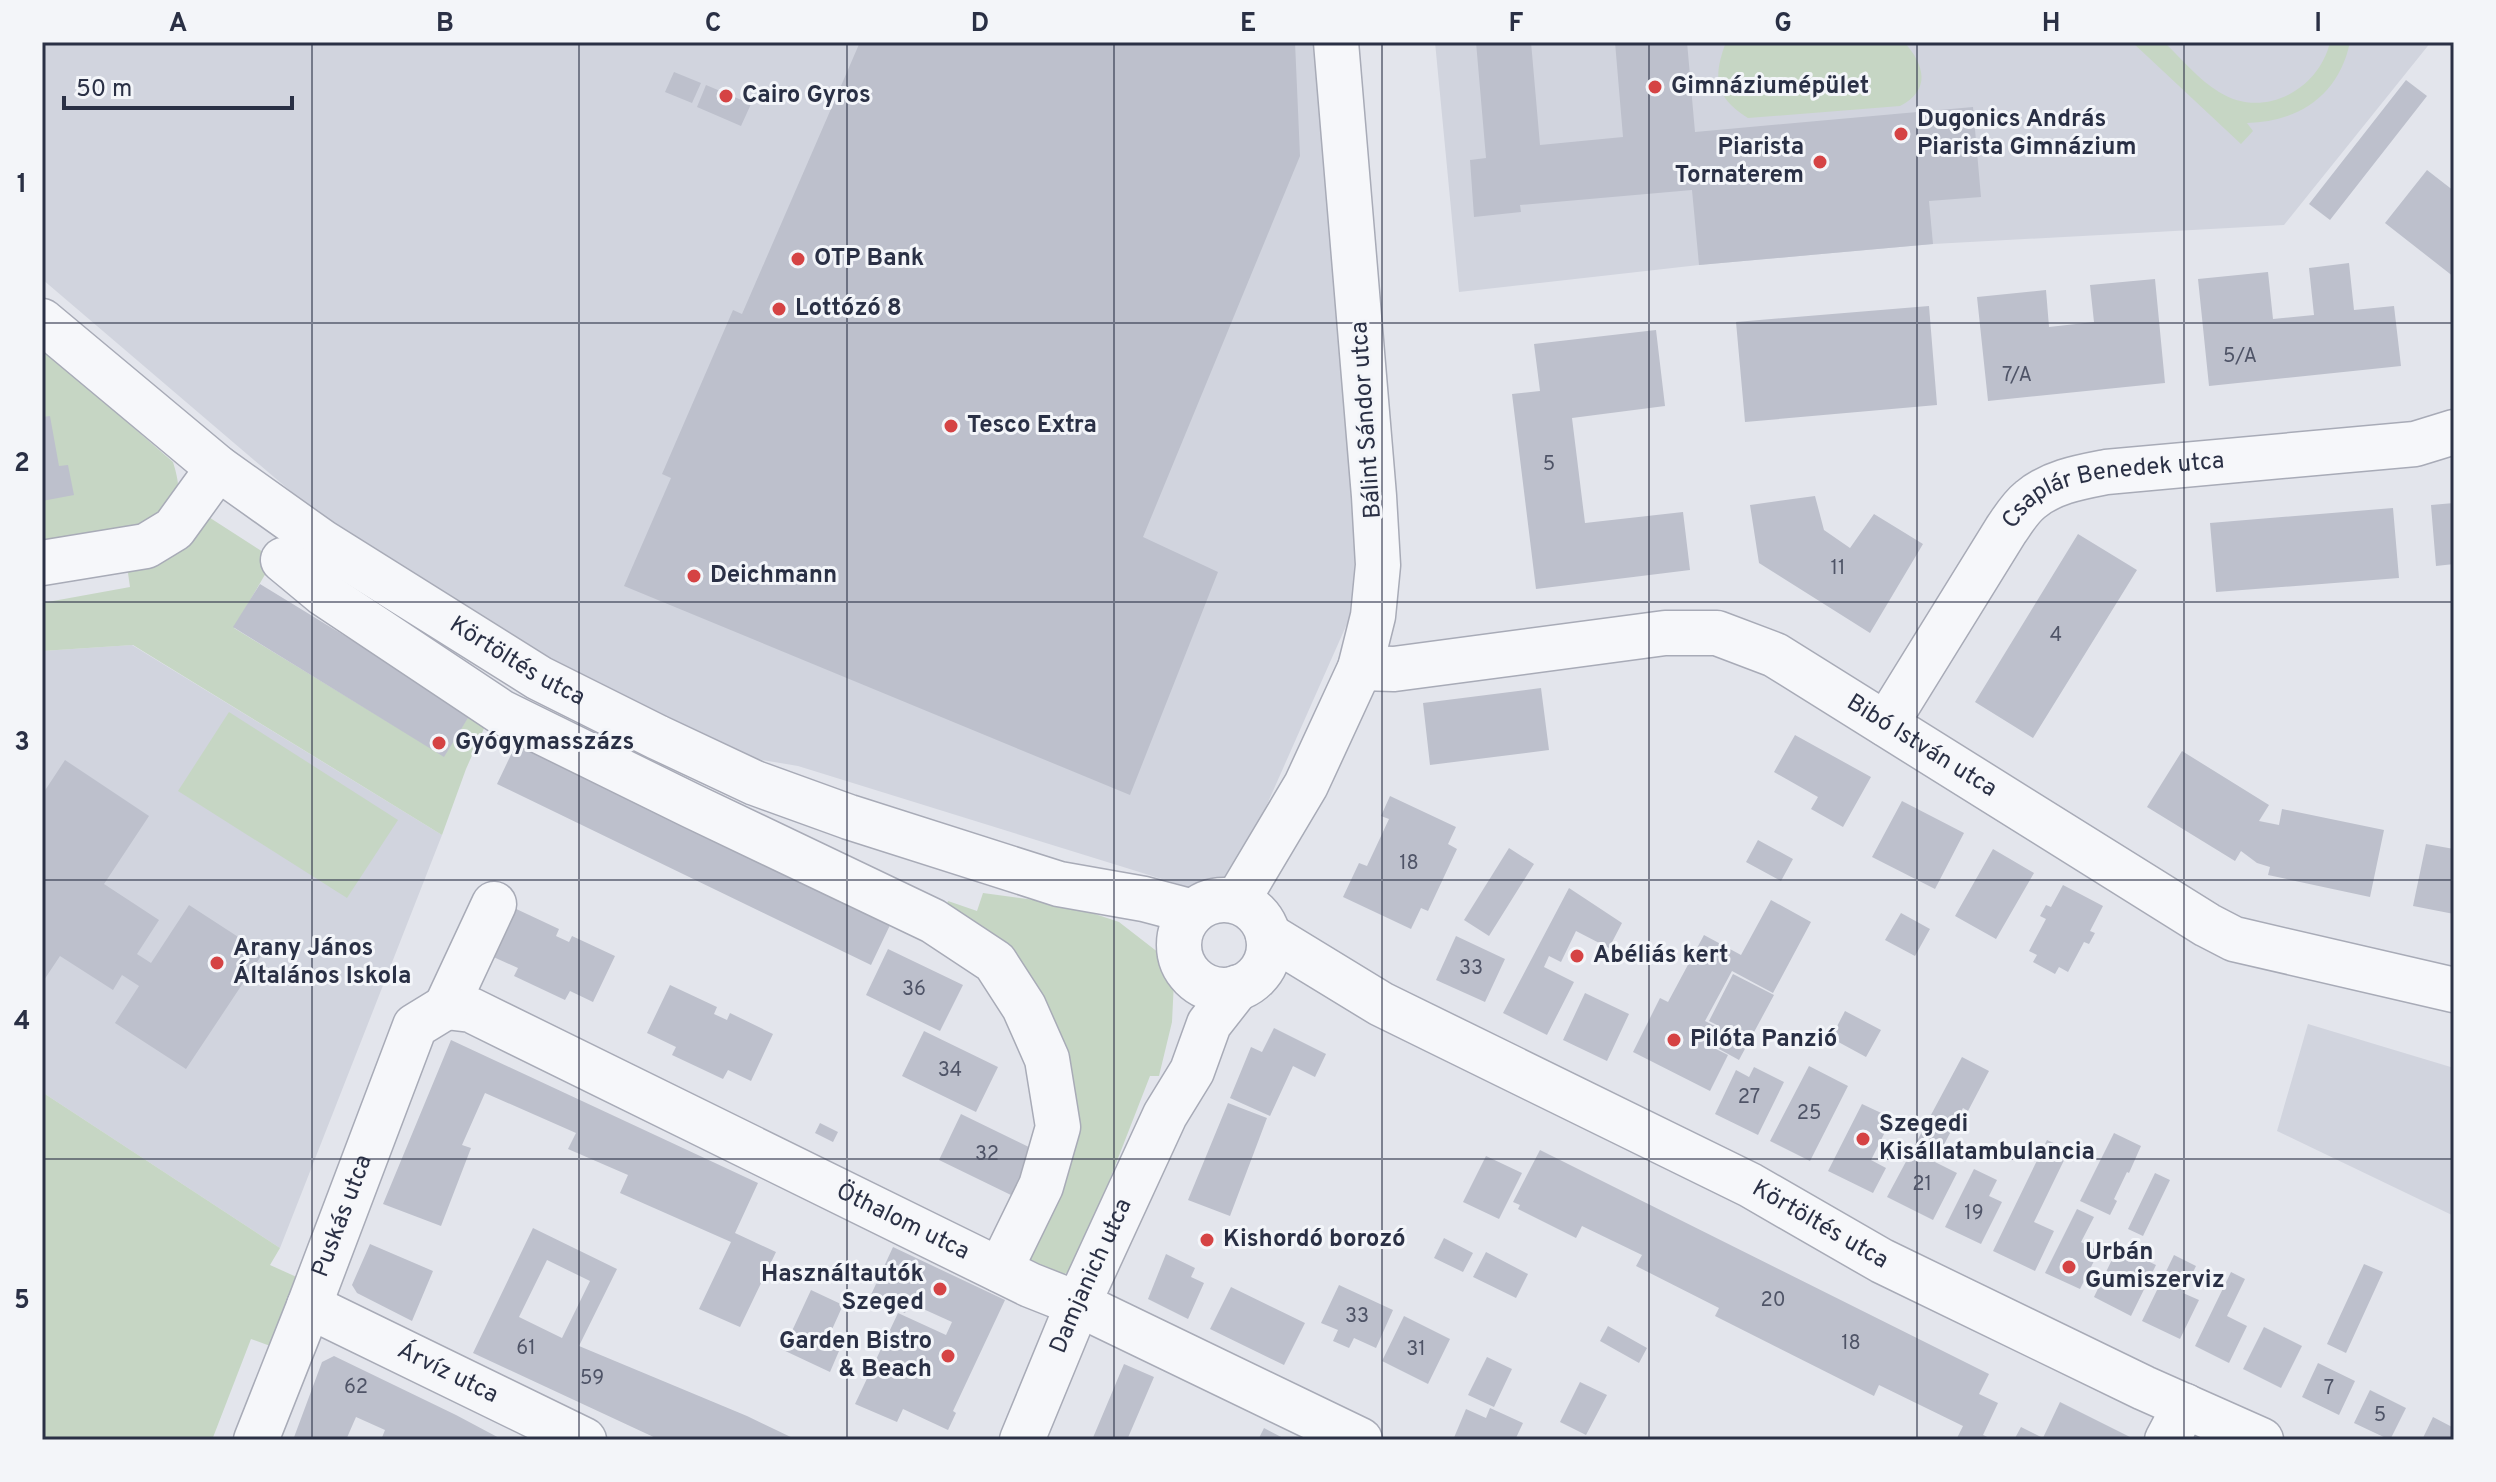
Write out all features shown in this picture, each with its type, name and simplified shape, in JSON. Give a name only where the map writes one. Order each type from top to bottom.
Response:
[{"type":"street","name":"Bálint Sándor utca","points":[[1256,921],[1306,785],[1360,668],[1373,616],[1378,565],[1336,42]]},
{"type":"street","name":"Körtöltés utca","points":[[42,321],[218,468],[322,542],[539,678],[768,788],[1059,884],[1144,899],[1193,912]]},
{"type":"street","name":"Csaplár Benedek utca","points":[[1886,724],[2006,530],[2028,501],[2047,488],[2106,472],[2415,444],[2454,432]]},
{"type":"street","points":[[42,563],[146,546],[174,529],[218,468]]},
{"type":"street","points":[[283,560],[324,594],[501,712],[933,921],[995,962],[1024,1007],[1047,1059],[1058,1127],[1041,1186],[1000,1270]]},
{"type":"street","name":"Bibó István utca","points":[[1360,668],[1394,669],[1665,633],[1717,633],[1775,655],[2234,939],[2454,990]]},
{"type":"street","name":"Körtöltés utca","points":[[1059,884],[1142,926],[1183,962]]},
{"type":"street","points":[[1213,901],[1256,921],[1268,955],[1264,965],[1245,984],[1223,990],[1195,980],[1183,962],[1179,939],[1183,924],[1193,912],[1213,901]]},
{"type":"street","points":[[446,1007],[494,904]]},
{"type":"street","name":"Körtöltés utca","points":[[1256,921],[1381,1004],[1750,1185],[2176,1423],[2261,1440]]},
{"type":"street","name":"Damjanich utca","points":[[1165,1115],[1182,1015],[1183,962]]},
{"type":"street","name":"Körtöltés utca","points":[[1245,984],[1297,982],[1381,1004]]},
{"type":"street","name":"Damjanich utca","points":[[1022,1440],[1078,1304],[1165,1115],[1192,1071],[1209,1024],[1245,984]]},
{"type":"street","name":"Öthalom utca","points":[[446,1007],[471,1010],[1030,1285],[1078,1304],[1360,1440]]},
{"type":"street","name":"Puskás utca","points":[[256,1440],[415,1026],[446,1007]]},
{"type":"street","name":"Árvíz utca","points":[[309,1306],[584,1440]]},
{"type":"shaded area","points":[[47,42],[1314,42],[1355,538],[1354,608],[1246,852],[1229,877],[1209,886],[1191,888],[798,766],[739,756],[628,706],[356,547],[42,279],[42,47]]},
{"type":"shaded area","name":"Dugonics András Piarista Gimnázium","points":[[1435,42],[2431,42],[2284,225],[1933,244],[1699,265],[1459,292]]},
{"type":"shaded area","name":"Arany János Általános Iskola","points":[[132,645],[442,835],[280,1248],[42,1092],[42,651]]},
{"type":"shaded area","points":[[2308,1024],[2454,1068],[2454,1216],[2277,1131]]},
{"type":"green space","points":[[1726,42],[1904,42],[1920,67],[1921,84],[1917,92],[1900,106],[1748,118],[1728,102],[1719,85],[1719,66]]},
{"type":"green space","points":[[2132,42],[2164,42],[2219,92],[2253,103],[2287,96],[2314,74],[2330,42],[2350,42],[2345,61],[2326,91],[2300,111],[2247,123],[2253,131],[2241,144]]},
{"type":"green space","points":[[42,348],[173,462],[178,492],[167,520],[42,551]]},
{"type":"green space","points":[[204,514],[274,559],[234,628],[444,756],[473,709],[489,717],[442,835],[133,645],[42,651],[42,603],[130,587],[127,566]]},
{"type":"green space","points":[[229,712],[398,820],[347,898],[178,791]]},
{"type":"green space","points":[[983,893],[1065,904],[1119,922],[1159,953],[1174,981],[1172,1022],[1159,1076],[1150,1076],[1080,1256],[1075,1267],[1062,1276],[1027,1265],[1071,1112],[945,910],[948,901],[977,911]]},
{"type":"green space","points":[[42,1092],[280,1248],[270,1265],[301,1279],[273,1347],[251,1339],[212,1440],[42,1440]]},
{"type":"building","points":[[860,42],[1295,42],[1300,156],[1143,537],[1218,572],[1130,795],[624,586],[671,478],[662,474],[733,310],[742,314]]},
{"type":"building","name":"Piarista Tornaterem","points":[[1476,42],[1531,42],[1540,145],[1623,137],[1615,42],[1687,42],[1695,132],[1973,107],[1981,197],[1929,201],[1933,244],[1699,265],[1692,190],[1520,205],[1521,212],[1474,217],[1470,160],[1486,158]]},
{"type":"building","points":[[674,72],[701,83],[692,103],[665,92]]},
{"type":"building","points":[[2406,80],[2427,96],[2330,220],[2309,204]]},
{"type":"building","points":[[706,85],[751,104],[741,126],[697,107]]},
{"type":"building","points":[[2427,170],[2454,191],[2454,277],[2385,223]]},
{"type":"building","points":[[2349,263],[2354,310],[2394,306],[2401,366],[2209,386],[2198,279],[2268,272],[2273,319],[2314,315],[2309,268]]},
{"type":"building","points":[[2155,279],[2165,383],[1988,401],[1977,297],[2046,290],[2049,327],[2094,322],[2090,285]]},
{"type":"building","points":[[1929,306],[1937,405],[1745,422],[1736,322]]},
{"type":"building","points":[[1656,330],[1665,406],[1572,418],[1585,523],[1683,512],[1690,570],[1536,589],[1512,394],[1540,391],[1534,344]]},
{"type":"building","points":[[50,416],[59,466],[68,465],[74,495],[42,501],[42,417]]},
{"type":"building","points":[[1815,496],[1824,530],[1850,548],[1874,514],[1923,544],[1870,633],[1759,563],[1750,505]]},
{"type":"building","points":[[2454,503],[2454,564],[2436,566],[2431,505]]},
{"type":"building","points":[[2393,508],[2399,578],[2216,592],[2210,523]]},
{"type":"building","points":[[2078,534],[2137,570],[2033,738],[1975,702]]},
{"type":"building","points":[[260,584],[471,713],[444,757],[233,627]]},
{"type":"building","points":[[1541,688],[1549,750],[1430,765],[1423,703]]},
{"type":"building","points":[[1795,735],[1871,777],[1843,827],[1811,809],[1818,797],[1774,772]]},
{"type":"building","points":[[518,740],[892,921],[871,965],[497,784]]},
{"type":"building","points":[[2182,751],[2269,805],[2259,821],[2279,825],[2282,809],[2384,830],[2370,897],[2268,875],[2270,867],[2257,863],[2241,851],[2235,861],[2147,807]]},
{"type":"building","points":[[65,760],[149,816],[104,884],[159,920],[137,954],[151,963],[189,905],[263,953],[186,1069],[115,1023],[139,986],[122,975],[113,990],[60,956],[42,983],[42,795]]},
{"type":"building","points":[[1390,796],[1456,827],[1448,844],[1457,849],[1428,911],[1421,908],[1411,929],[1343,897],[1359,863],[1367,866],[1389,819],[1381,816]]},
{"type":"building","points":[[1902,801],[1964,833],[1935,889],[1872,857]]},
{"type":"building","points":[[1758,840],[1793,859],[1781,881],[1746,862]]},
{"type":"building","points":[[2426,844],[2454,849],[2454,914],[2413,906]]},
{"type":"building","points":[[1509,848],[1534,864],[1489,936],[1464,920]]},
{"type":"building","points":[[1993,849],[2034,873],[1996,939],[1955,916]]},
{"type":"building","points":[[2063,885],[2103,906],[2090,931],[2095,933],[2089,944],[2084,942],[2068,972],[2059,967],[2055,974],[2033,962],[2037,955],[2029,951],[2046,919],[2040,916],[2046,905],[2051,907]]},
{"type":"building","points":[[1569,888],[1622,923],[1609,948],[1576,931],[1561,962],[1549,956],[1544,967],[1574,982],[1547,1035],[1503,1013]]},
{"type":"building","points":[[1771,900],[1811,922],[1773,993],[1732,971],[1705,1021],[1717,1027],[1708,1045],[1728,1055],[1710,1091],[1633,1052],[1660,998],[1668,1002],[1704,935],[1741,955]]},
{"type":"building","points":[[512,907],[559,929],[556,936],[569,942],[572,936],[615,956],[593,1002],[570,991],[565,1000],[514,976],[518,968],[489,955]]},
{"type":"building","points":[[1901,913],[1930,929],[1915,956],[1885,940]]},
{"type":"building","points":[[1456,936],[1505,959],[1485,1002],[1436,980]]},
{"type":"building","points":[[888,949],[963,985],[940,1031],[866,995]]},
{"type":"building","points":[[1733,974],[1774,995],[1739,1060],[1710,1044],[1719,1026],[1709,1021]]},
{"type":"building","points":[[670,985],[717,1007],[714,1014],[727,1020],[730,1013],[773,1034],[751,1081],[728,1070],[723,1079],[672,1055],[676,1047],[647,1033]]},
{"type":"building","points":[[1585,993],[1629,1014],[1607,1061],[1563,1040]]},
{"type":"building","points":[[1845,1011],[1881,1030],[1866,1057],[1831,1038]]},
{"type":"building","points":[[1274,1028],[1326,1054],[1315,1077],[1293,1066],[1270,1116],[1230,1098],[1251,1047],[1262,1052]]},
{"type":"building","points":[[924,1031],[998,1067],[976,1112],[902,1076]]},
{"type":"building","points":[[451,1040],[758,1183],[735,1233],[776,1252],[740,1327],[699,1309],[731,1242],[620,1193],[628,1175],[568,1149],[576,1133],[485,1093],[462,1145],[471,1148],[441,1226],[383,1204]]},
{"type":"building","points":[[1962,1057],[1989,1071],[1968,1111],[1963,1108],[1935,1162],[1957,1173],[1933,1220],[1887,1197]]},
{"type":"building","points":[[1809,1066],[1848,1086],[1810,1161],[1770,1141]]},
{"type":"building","points":[[1754,1067],[1784,1082],[1758,1135],[1715,1114],[1736,1070],[1749,1077]]},
{"type":"building","points":[[1228,1103],[1267,1118],[1230,1216],[1188,1200]]},
{"type":"building","name":"Szegedi Kisállatambulancia","points":[[1862,1104],[1892,1118],[1871,1160],[1886,1168],[1873,1193],[1828,1171]]},
{"type":"building","points":[[961,1114],[1035,1150],[1013,1196],[939,1160]]},
{"type":"building","points":[[820,1123],[838,1132],[833,1142],[815,1133]]},
{"type":"building","points":[[2114,1133],[2141,1146],[2114,1199],[2117,1201],[2110,1215],[2080,1201]]},
{"type":"building","points":[[2047,1140],[2069,1150],[2034,1222],[2054,1231],[2035,1271],[1993,1251]]},
{"type":"building","points":[[1540,1150],[1989,1374],[1979,1394],[1998,1403],[1983,1435],[1994,1440],[1956,1440],[1963,1426],[1879,1385],[1874,1396],[1715,1316],[1719,1308],[1636,1266],[1642,1255],[1582,1226],[1576,1238],[1518,1209],[1520,1205],[1513,1202]]},
{"type":"building","points":[[1486,1156],[1522,1173],[1499,1219],[1463,1202]]},
{"type":"building","points":[[1974,1169],[1997,1180],[1989,1196],[2002,1202],[1981,1244],[1945,1227]]},
{"type":"building","points":[[2155,1173],[2170,1180],[2143,1236],[2128,1229]]},
{"type":"building","points":[[2077,1209],[2094,1217],[2081,1242],[2099,1251],[2080,1289],[2045,1273]]},
{"type":"building","points":[[533,1228],[617,1269],[579,1346],[797,1440],[660,1440],[473,1353]],"holes":[[[547,1260],[590,1281],[562,1338],[519,1317]]]},
{"type":"building","points":[[1444,1238],[1473,1253],[1463,1272],[1434,1258]]},
{"type":"building","points":[[370,1244],[433,1271],[412,1321],[357,1293],[352,1285]]},
{"type":"building","points":[[893,1247],[1005,1300],[953,1411],[956,1413],[948,1430],[903,1409],[897,1422],[855,1404],[898,1313],[946,1335],[952,1322],[910,1303],[905,1313],[870,1297]]},
{"type":"building","points":[[2118,1247],[2156,1265],[2131,1316],[2094,1297]]},
{"type":"building","points":[[1486,1252],[1528,1274],[1516,1298],[1473,1277]]},
{"type":"building","points":[[1166,1254],[1195,1268],[1191,1277],[1204,1283],[1188,1319],[1148,1299]]},
{"type":"building","points":[[2174,1255],[2196,1266],[2183,1293],[2199,1300],[2180,1339],[2142,1321]]},
{"type":"building","points":[[2364,1264],[2383,1272],[2346,1353],[2327,1344]]},
{"type":"building","points":[[2231,1272],[2245,1279],[2227,1316],[2247,1326],[2229,1363],[2195,1346]]},
{"type":"building","points":[[1339,1285],[1393,1310],[1376,1348],[1354,1338],[1349,1348],[1333,1341],[1338,1330],[1321,1323]]},
{"type":"building","points":[[1231,1287],[1305,1323],[1284,1365],[1210,1329]]},
{"type":"building","points":[[811,1290],[843,1305],[825,1345],[839,1351],[830,1372],[781,1349]]},
{"type":"building","points":[[1404,1316],[1450,1339],[1428,1384],[1382,1361]]},
{"type":"building","points":[[1608,1326],[1647,1348],[1639,1363],[1600,1341]]},
{"type":"building","points":[[2264,1327],[2302,1346],[2281,1388],[2243,1369]]},
{"type":"building","points":[[334,1356],[503,1440],[381,1440],[385,1430],[356,1417],[346,1440],[293,1440],[322,1362]]},
{"type":"building","points":[[1487,1357],[1512,1369],[1494,1407],[1468,1395]]},
{"type":"building","points":[[2318,1363],[2355,1381],[2339,1415],[2302,1397]]},
{"type":"building","points":[[1124,1364],[1154,1377],[1127,1440],[1092,1440]]},
{"type":"building","points":[[1580,1382],[1607,1395],[1586,1435],[1560,1422]]},
{"type":"building","points":[[2370,1390],[2406,1408],[2390,1440],[2354,1423]]},
{"type":"building","points":[[2060,1402],[2136,1440],[2042,1440]]},
{"type":"building","points":[[1490,1408],[1523,1423],[1515,1440],[1453,1440],[1466,1409],[1486,1418]]},
{"type":"building","points":[[2433,1417],[2454,1428],[2454,1440],[2422,1440]]},
{"type":"building","points":[[2021,1427],[2041,1437],[2040,1440],[2014,1440]]},
{"type":"building","points":[[1264,1428],[1287,1440],[1258,1440]]},
{"type":"place","name":"Gimnáziumépület","points":[[1655,87]]},
{"type":"place","name":"Cairo Gyros","points":[[726,96]]},
{"type":"place","name":"Dugonics András Piarista Gimnázium","points":[[1901,134]]},
{"type":"place","name":"Piarista Tornaterem","points":[[1820,162]]},
{"type":"place","name":"OTP Bank","points":[[798,259]]},
{"type":"place","name":"Lottózó 8","points":[[779,309]]},
{"type":"place","name":"Tesco Extra","points":[[951,426]]},
{"type":"place","name":"Deichmann","points":[[694,576]]},
{"type":"place","name":"Gyógymasszázs","points":[[439,743]]},
{"type":"place","name":"Abéliás kert","points":[[1577,956]]},
{"type":"place","name":"Arany János Általános Iskola","points":[[217,963]]},
{"type":"place","name":"Pilóta Panzió","points":[[1674,1040]]},
{"type":"place","name":"Szegedi Kisállatambulancia","points":[[1863,1139]]},
{"type":"place","name":"Kishordó borozó","points":[[1207,1240]]},
{"type":"place","name":"Urbán Gumiszerviz","points":[[2069,1267]]},
{"type":"place","name":"Használtautók Szeged","points":[[940,1289]]},
{"type":"place","name":"Garden Bistro & Beach","points":[[948,1356]]}]
